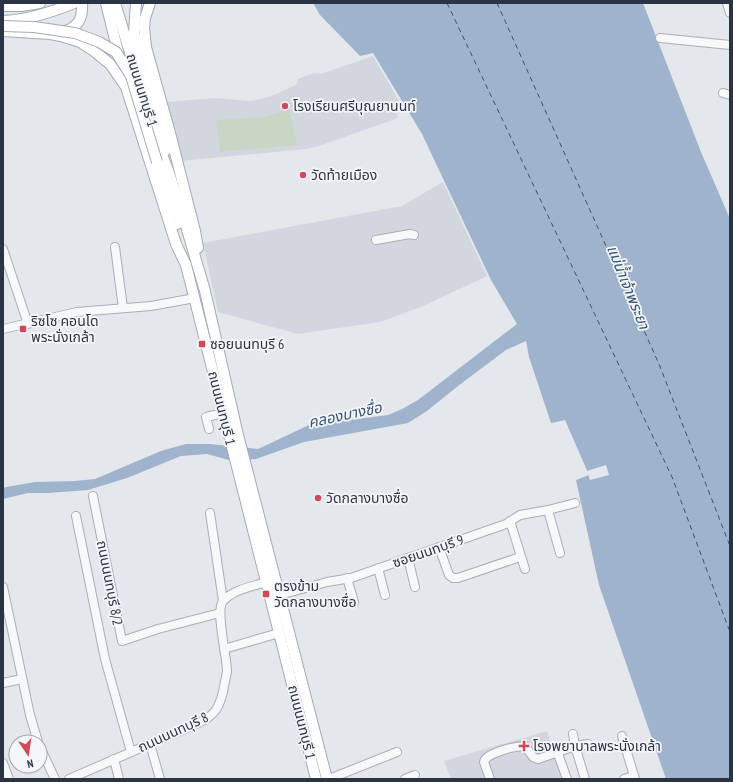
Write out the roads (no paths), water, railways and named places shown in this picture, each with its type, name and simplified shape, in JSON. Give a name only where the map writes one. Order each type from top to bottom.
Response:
[{"type":"main road","points":[[3,6],[22,6],[40,3]]},
{"type":"main road","points":[[3,21],[12,21],[56,10],[74,3]]},
{"type":"main road","points":[[50,34],[71,30],[77,24],[82,14],[82,3]]},
{"type":"main road","points":[[106,3],[126,87]]},
{"type":"main road","name":"ถนนนนทบุรี 1","points":[[115,3],[156,139],[168,170],[205,291],[234,436],[266,582],[316,779]]},
{"type":"main road","points":[[136,3],[134,33],[145,77],[163,137],[168,170]]},
{"type":"main road","points":[[150,3],[145,18],[144,28],[146,47],[196,231],[205,291]]},
{"type":"main road","points":[[3,15],[36,15]]},
{"type":"main road","points":[[3,26],[34,27],[75,32],[99,42],[116,52],[131,76],[177,225],[186,266]]},
{"type":"main road","name":"ถนนนนทบุรี 1","points":[[3,31],[50,34],[80,42],[110,64],[126,87],[176,244],[186,266],[224,413],[234,436]]},
{"type":"main road","name":"ถนนนนทบุรี 1","points":[[243,472],[280,595],[328,779]]},
{"type":"street","points":[[727,3],[730,13]]},
{"type":"street","points":[[660,38],[730,46]]},
{"type":"street","points":[[376,240],[410,234],[414,235]]},
{"type":"street","points":[[116,247],[123,308]]},
{"type":"street","points":[[3,249],[28,324]]},
{"type":"street","points":[[3,329],[78,312],[151,306],[195,298]]},
{"type":"street","points":[[209,429],[206,417],[224,413]]},
{"type":"street","name":"ถนนนนทบุรี 8/2","points":[[93,496],[122,641],[158,629],[220,613]]},
{"type":"street","name":"ซอยนนทบุรี 9","points":[[280,595],[351,578],[506,524],[520,515],[575,503]]},
{"type":"street","points":[[548,510],[560,553]]},
{"type":"street","name":"ถนนนนทบุรี 8","points":[[69,779],[202,721],[215,712],[220,703],[227,671],[220,613],[221,604],[223,601],[210,514]]},
{"type":"street","points":[[76,516],[105,659],[131,752]]},
{"type":"street","points":[[510,521],[524,569]]},
{"type":"street","points":[[439,547],[449,576],[453,578],[458,578],[520,557]]},
{"type":"street","points":[[408,558],[416,587]]},
{"type":"street","points":[[378,568],[385,595]]},
{"type":"street","points":[[346,578],[354,602]]},
{"type":"street","points":[[223,601],[236,592],[266,582]]},
{"type":"street","points":[[3,586],[4,597],[22,679],[36,734]]},
{"type":"street","points":[[224,648],[279,633]]},
{"type":"street","points":[[3,683],[22,679]]},
{"type":"street","points":[[573,734],[585,779]]},
{"type":"street","points":[[622,736],[630,778]]},
{"type":"street","points":[[150,744],[160,779]]},
{"type":"street","points":[[490,779],[484,759],[494,753],[525,746],[533,756],[538,759],[575,746],[588,744]]},
{"type":"street","points":[[328,779],[397,752]]},
{"type":"street","points":[[557,752],[567,779]]},
{"type":"street","points":[[114,759],[119,779]]},
{"type":"street","points":[[3,763],[10,779]]},
{"type":"street","points":[[48,764],[55,779]]},
{"type":"street","points":[[405,779],[415,775]]},
{"type":"water","name":"แม่น้ำเจ้าพระยา","points":[[313,3],[643,3],[701,152],[730,219],[730,779],[666,779],[599,585],[576,480],[589,475],[565,420],[551,423],[529,357],[526,341],[506,350],[427,411],[408,423],[304,442],[256,459],[229,460],[207,454],[181,456],[127,478],[88,490],[28,493],[3,499],[3,488],[6,487],[35,482],[95,479],[161,451],[186,444],[210,444],[258,449],[309,425],[388,415],[418,400],[517,324],[491,280],[422,134],[373,53],[360,56],[320,15]]},
{"type":"place","name":"โรงเรียนศรีบุณยานนท์","points":[[285,106]]},
{"type":"place","name":"วัดท้ายเมือง","points":[[303,175]]},
{"type":"place","name":"ริซโซ คอนโด พระนั่งเกล้า","points":[[23,329]]},
{"type":"place","name":"ซอยนนทบุรี 6","points":[[202,344]]},
{"type":"place","name":"วัดกลางบางซื่อ","points":[[318,498]]},
{"type":"place","name":"ตรงข้าม วัดกลางบางซื่อ","points":[[266,594]]},
{"type":"place","name":"โรงพยาบาลพระนั่งเกล้า","points":[[524,746]]},
{"type":"water label","name":"คลองบางซื่อ","points":[[345,415]]}]
